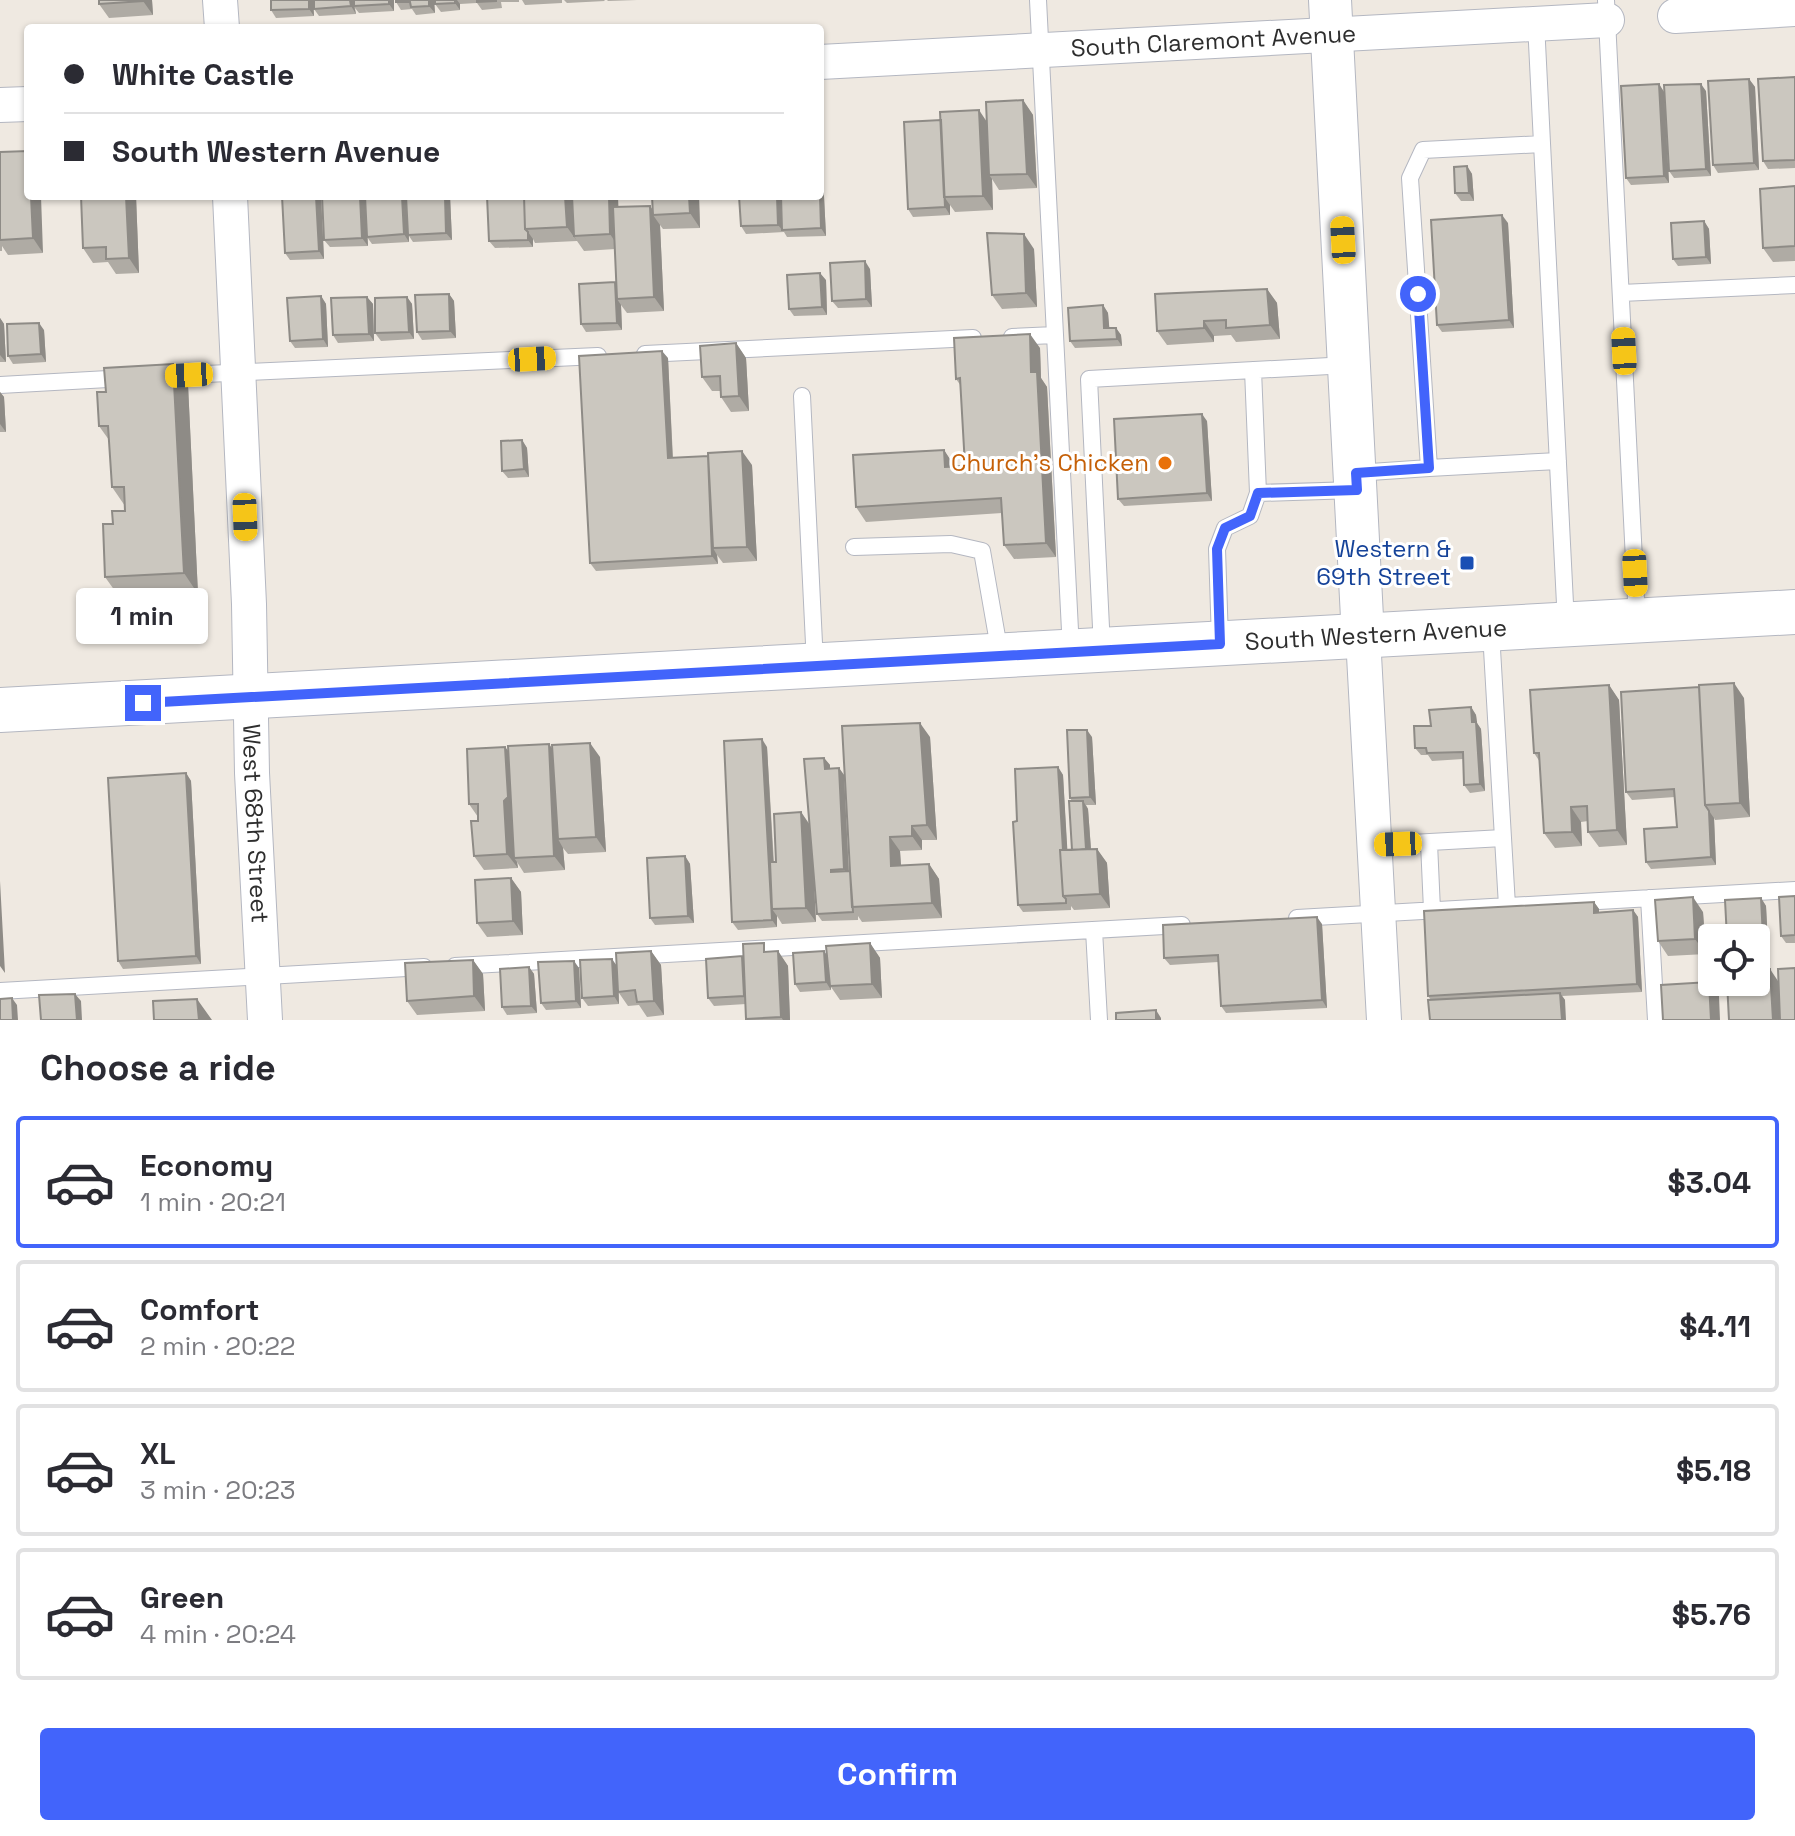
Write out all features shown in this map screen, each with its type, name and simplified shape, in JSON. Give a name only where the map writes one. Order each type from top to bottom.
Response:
[{"type":"main road","name":"South Western Avenue","points":[[0,710],[1795,612]]},
{"type":"street","points":[[220,0],[222,24]]},
{"type":"street","points":[[1675,16],[1795,9]]},
{"type":"street","name":"South Claremont Avenue","points":[[824,62],[1040,49],[1331,17],[1536,23],[1606,10]]},
{"type":"street","points":[[1331,17],[1384,1020]]},
{"type":"street","points":[[0,105],[24,104]]},
{"type":"street","name":"West 68th Street","points":[[230,200],[249,604],[252,773],[265,1020]]},
{"type":"lane","points":[[1038,0],[1055,335],[1086,651]]},
{"type":"lane","points":[[1606,10],[1637,622]]},
{"type":"lane","points":[[1536,23],[1566,625]]},
{"type":"lane","points":[[1429,468],[1410,178],[1423,150],[1542,144]]},
{"type":"lane","points":[[1621,293],[1795,285]]},
{"type":"lane","points":[[0,385],[1055,335]]},
{"type":"lane","points":[[1086,651],[1089,379],[1350,365]]},
{"type":"lane","points":[[1220,644],[1217,549],[1225,528],[1250,516],[1258,493],[1253,370]]},
{"type":"lane","points":[[802,396],[815,665]]},
{"type":"lane","points":[[1258,493],[1356,482],[1429,468],[1558,461]]},
{"type":"lane","points":[[854,547],[951,544],[982,551],[1000,655]]},
{"type":"lane","points":[[1491,629],[1507,906]]},
{"type":"lane","points":[[1375,845],[1503,838]]},
{"type":"lane","points":[[1429,843],[1432,910]]},
{"type":"lane","points":[[1278,919],[1795,890]]},
{"type":"lane","points":[[1649,898],[1656,1020]]},
{"type":"lane","points":[[0,991],[1201,923]]},
{"type":"lane","points":[[1094,930],[1099,1020]]},
{"type":"building","points":[[99,0],[143,0],[143,1],[99,4]]},
{"type":"building","points":[[271,0],[309,0],[309,9],[271,10]]},
{"type":"building","points":[[314,0],[350,0],[351,6],[314,9]]},
{"type":"building","points":[[354,0],[389,0],[389,4],[354,6]]},
{"type":"building","points":[[396,0],[429,0],[429,6],[411,7],[410,2]]},
{"type":"building","points":[[435,0],[455,0],[455,3],[435,4]]},
{"type":"building","points":[[1795,77],[1795,160],[1763,161],[1758,79]]},
{"type":"building","points":[[1749,79],[1754,163],[1713,165],[1708,81]]},
{"type":"building","points":[[1659,84],[1664,176],[1626,178],[1621,86]]},
{"type":"building","points":[[1701,84],[1706,169],[1669,171],[1664,85]]},
{"type":"building","points":[[1023,100],[1027,174],[989,175],[986,102]]},
{"type":"building","points":[[979,110],[983,196],[944,197],[940,112]]},
{"type":"building","points":[[941,120],[945,207],[908,209],[904,122]]},
{"type":"building","points":[[24,151],[24,200],[31,200],[33,238],[0,240],[0,152]]},
{"type":"building","points":[[1467,166],[1469,193],[1455,193],[1454,167]]},
{"type":"building","points":[[1795,186],[1795,246],[1763,248],[1760,189]]},
{"type":"building","points":[[81,200],[126,200],[129,258],[106,259],[106,247],[83,248]]},
{"type":"building","points":[[282,200],[316,200],[319,251],[285,253]]},
{"type":"building","points":[[322,200],[360,200],[362,238],[324,240]]},
{"type":"building","points":[[365,200],[402,200],[404,234],[367,237]]},
{"type":"building","points":[[406,200],[445,200],[446,233],[408,235]]},
{"type":"building","points":[[487,200],[524,200],[528,240],[489,241]]},
{"type":"building","points":[[524,200],[565,200],[567,227],[525,229]]},
{"type":"building","points":[[572,200],[609,200],[610,234],[574,236]]},
{"type":"building","points":[[652,200],[689,200],[690,213],[653,215]]},
{"type":"building","points":[[739,200],[777,200],[778,225],[741,226]]},
{"type":"building","points":[[781,200],[820,200],[821,228],[782,230]]},
{"type":"building","points":[[650,206],[654,297],[617,299],[613,207]]},
{"type":"building","points":[[1502,215],[1509,320],[1437,325],[1431,220]]},
{"type":"building","points":[[1704,221],[1706,257],[1673,259],[1671,223]]},
{"type":"building","points":[[987,233],[1024,234],[1026,293],[992,295]]},
{"type":"building","points":[[865,261],[866,299],[832,301],[830,263]]},
{"type":"building","points":[[820,273],[822,307],[789,309],[787,275]]},
{"type":"building","points":[[615,282],[617,323],[581,324],[579,284]]},
{"type":"building","points":[[1267,289],[1270,325],[1226,328],[1226,320],[1204,321],[1204,328],[1157,331],[1155,294]]},
{"type":"building","points":[[449,294],[450,331],[417,332],[415,295]]},
{"type":"building","points":[[321,296],[323,339],[290,341],[287,298]]},
{"type":"building","points":[[367,297],[369,334],[333,335],[331,298]]},
{"type":"building","points":[[407,297],[409,332],[375,333],[375,298]]},
{"type":"building","points":[[1103,305],[1104,328],[1116,328],[1117,339],[1070,341],[1068,308]]},
{"type":"building","points":[[39,323],[41,354],[8,356],[7,324]]},
{"type":"building","points":[[1030,334],[1031,372],[1037,372],[1046,543],[1004,545],[1001,498],[856,507],[853,455],[944,450],[945,467],[965,466],[960,378],[956,379],[954,338]]},
{"type":"building","points":[[736,343],[739,396],[721,397],[720,376],[702,377],[700,346]]},
{"type":"building","points":[[662,351],[668,458],[708,456],[712,556],[590,563],[579,356]]},
{"type":"building","points":[[173,364],[184,573],[105,577],[103,524],[113,524],[112,511],[125,511],[124,487],[112,487],[108,426],[99,426],[97,392],[106,392],[104,368]]},
{"type":"building","name":"Church's Chicken","points":[[1202,414],[1207,493],[1118,499],[1114,419]]},
{"type":"building","points":[[522,440],[524,469],[502,471],[501,441]]},
{"type":"building","points":[[742,451],[747,547],[713,548],[708,453]]},
{"type":"building","points":[[1734,683],[1740,803],[1705,805],[1699,685]]},
{"type":"building","points":[[1609,685],[1617,830],[1588,832],[1587,806],[1571,807],[1572,832],[1544,833],[1539,753],[1534,753],[1530,690]]},
{"type":"building","points":[[1699,687],[1711,857],[1646,862],[1644,829],[1677,827],[1674,789],[1626,792],[1621,692]]},
{"type":"building","points":[[1471,707],[1472,722],[1476,722],[1480,784],[1464,785],[1463,752],[1427,753],[1426,748],[1415,748],[1414,726],[1431,726],[1429,710]]},
{"type":"building","points":[[920,723],[927,825],[912,826],[912,836],[890,837],[891,866],[929,864],[932,903],[852,907],[842,726]]},
{"type":"building","points":[[1067,730],[1087,730],[1090,797],[1070,798]]},
{"type":"building","points":[[762,739],[772,920],[732,922],[724,741]]},
{"type":"building","points":[[590,743],[596,837],[558,839],[552,745]]},
{"type":"building","points":[[549,744],[554,856],[514,858],[508,746]]},
{"type":"building","points":[[505,747],[507,854],[474,856],[471,821],[478,821],[478,804],[469,804],[467,749]]},
{"type":"building","points":[[824,758],[825,769],[839,768],[844,869],[831,872],[850,871],[853,912],[817,914],[804,759]]},
{"type":"building","points":[[1058,767],[1063,850],[1060,850],[1066,903],[1018,905],[1013,822],[1017,821],[1015,769]]},
{"type":"building","points":[[186,773],[196,956],[118,961],[108,778]]},
{"type":"building","points":[[1069,801],[1083,801],[1086,849],[1072,850]]},
{"type":"building","points":[[801,812],[806,908],[772,909],[770,862],[776,862],[774,814]]},
{"type":"building","points":[[1097,849],[1100,894],[1063,896],[1060,850]]},
{"type":"building","points":[[685,856],[688,916],[650,918],[647,858]]},
{"type":"building","points":[[511,878],[513,921],[477,923],[475,880]]},
{"type":"building","points":[[1795,896],[1795,935],[1781,936],[1779,897]]},
{"type":"building","points":[[1693,897],[1695,939],[1658,941],[1655,900]]},
{"type":"building","points":[[1761,898],[1762,924],[1726,924],[1725,900]]},
{"type":"building","points":[[1594,902],[1594,913],[1633,910],[1637,984],[1428,996],[1424,911]]},
{"type":"building","points":[[1317,917],[1322,1000],[1221,1006],[1218,955],[1164,958],[1163,925]]},
{"type":"building","points":[[764,943],[764,952],[778,951],[781,1017],[746,1019],[743,944]]},
{"type":"building","points":[[870,943],[872,984],[830,986],[826,946]]},
{"type":"building","points":[[651,951],[654,1001],[637,1002],[635,990],[618,992],[616,953]]},
{"type":"building","points":[[824,951],[826,982],[795,984],[793,953]]},
{"type":"building","points":[[742,956],[744,996],[708,998],[706,959]]},
{"type":"building","points":[[612,959],[614,996],[582,998],[580,960]]},
{"type":"building","points":[[473,960],[474,996],[407,1001],[405,963]]},
{"type":"building","points":[[574,961],[576,1001],[541,1003],[538,962]]},
{"type":"building","points":[[529,967],[531,1006],[502,1007],[500,969]]},
{"type":"building","points":[[1795,968],[1795,1020],[1780,1020],[1778,969]]},
{"type":"building","points":[[1770,969],[1773,1020],[1729,1020],[1728,996],[1770,996]]},
{"type":"building","points":[[1698,983],[1698,996],[1710,996],[1711,1020],[1663,1020],[1661,985]]},
{"type":"building","points":[[1560,993],[1562,1020],[1430,1020],[1428,1000]]},
{"type":"building","points":[[75,994],[77,1020],[41,1020],[39,995]]},
{"type":"building","points":[[12,998],[13,1020],[0,1020],[0,999]]},
{"type":"building","points":[[197,999],[199,1020],[154,1020],[153,1001]]},
{"type":"building","points":[[1156,1010],[1156,1020],[1116,1020],[1116,1013]]},
{"type":"place","name":"Church's Chicken","points":[[1165,463]]},
{"type":"place","name":"Western & 69th Street","points":[[1467,563]]},
{"type":"route","points":[[143,703],[1220,644],[1217,549],[1225,528],[1250,516],[1258,493],[1357,490],[1356,473],[1429,468],[1418,294]]}]
